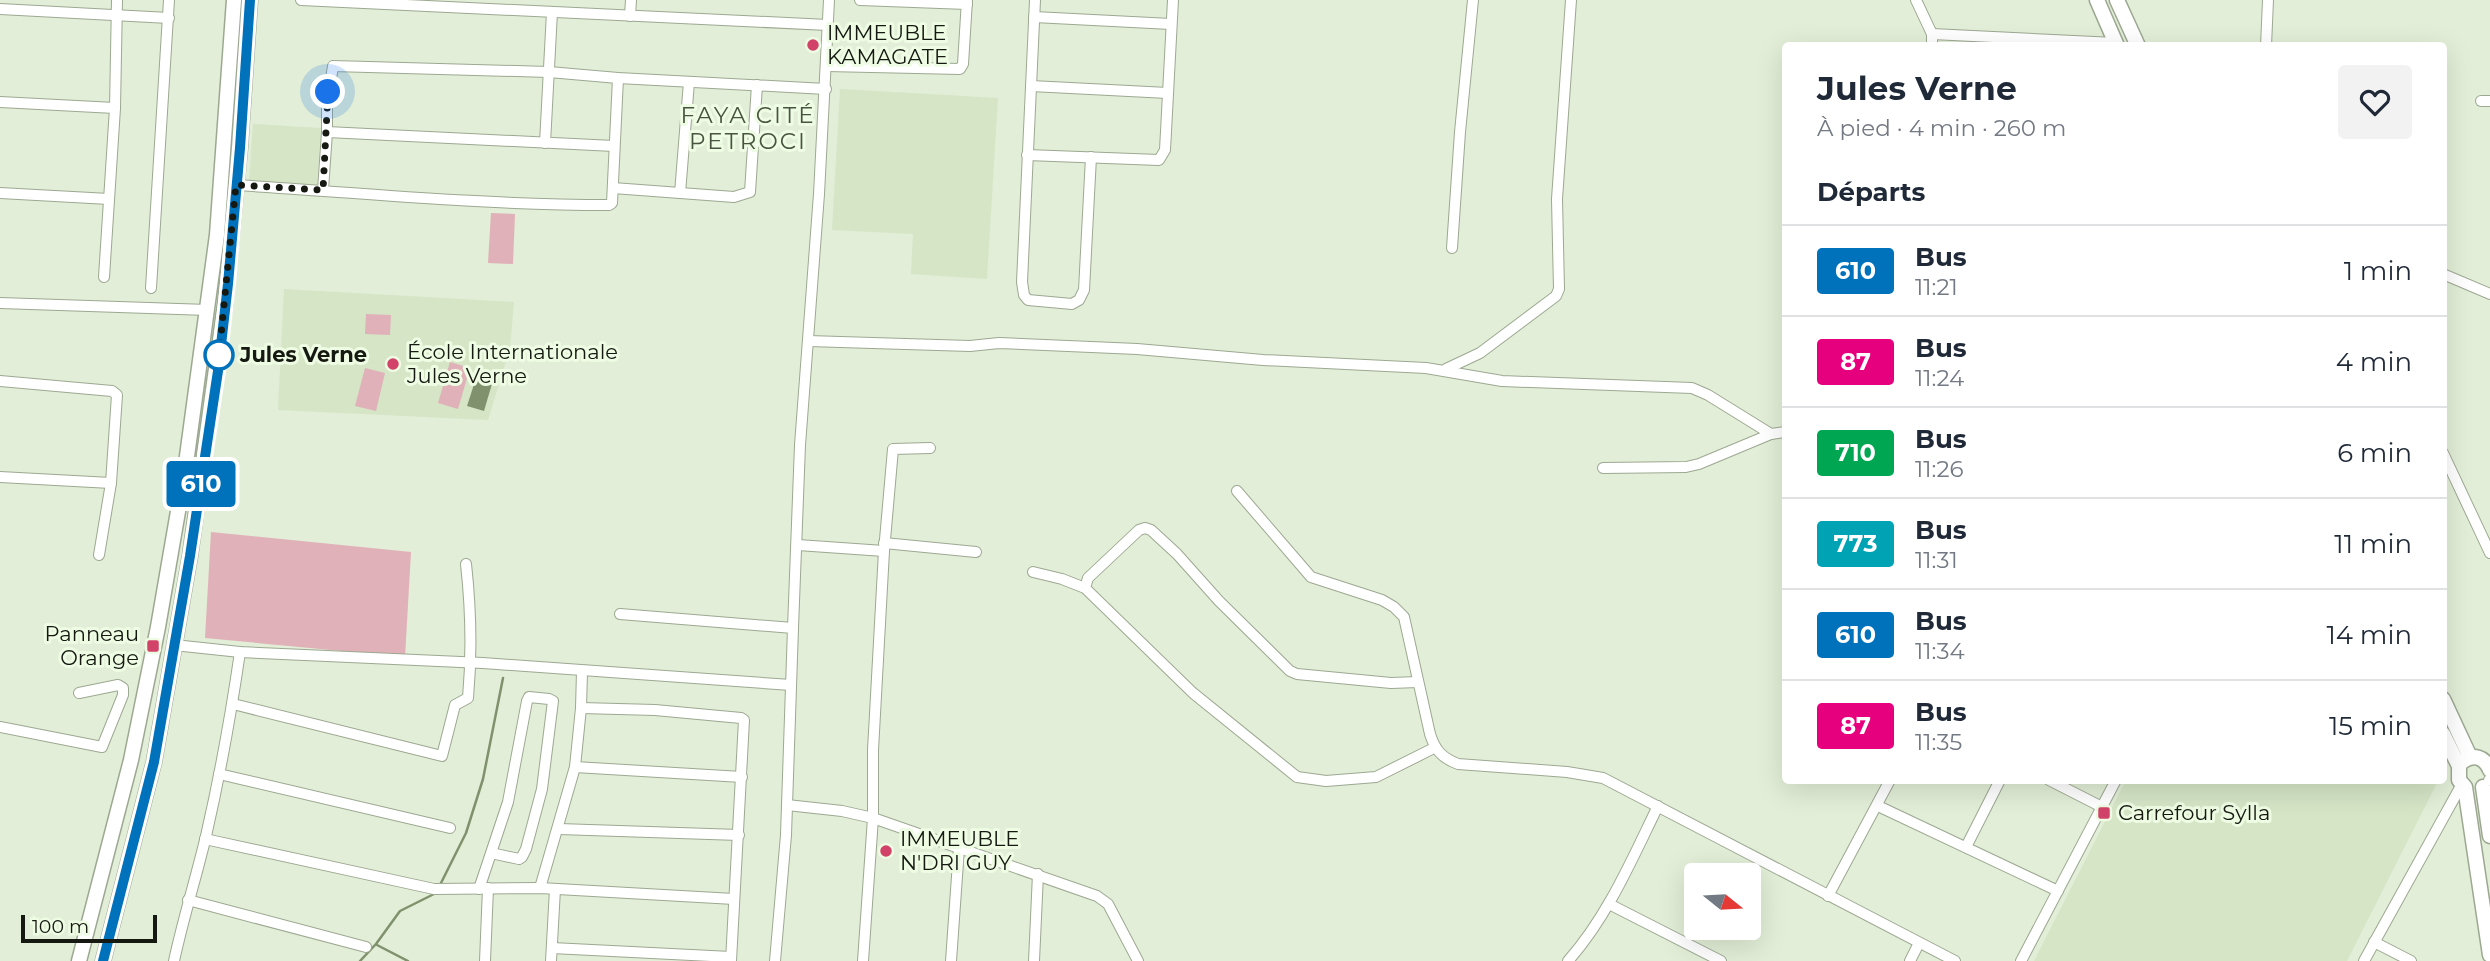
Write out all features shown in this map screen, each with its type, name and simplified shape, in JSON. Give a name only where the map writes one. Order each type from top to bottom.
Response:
[{"type":"main road","points":[[79,961],[131,760],[158,627],[185,471],[217,235],[234,0]]},
{"type":"main road","points":[[103,961],[154,762],[190,556],[218,371],[250,0]]},
{"type":"main road","points":[[2097,0],[2115,42]]},
{"type":"main road","points":[[2117,0],[2136,42]]},
{"type":"main road","points":[[2447,710],[2465,762]]},
{"type":"main road","points":[[2447,743],[2465,762]]},
{"type":"main road","points":[[2490,836],[2488,773],[2479,757],[2465,762],[2458,775],[2463,785],[2490,954]]},
{"type":"main road","points":[[2463,785],[2474,789],[2488,773]]},
{"type":"street","points":[[104,277],[115,108],[117,0]]},
{"type":"street","points":[[152,288],[169,0]]},
{"type":"street","points":[[301,0],[509,5],[552,12],[828,25]]},
{"type":"street","points":[[630,16],[631,0]]},
{"type":"street","points":[[775,961],[787,805],[800,445],[826,89],[828,0]]},
{"type":"street","points":[[827,66],[960,69],[963,64],[967,2],[860,0]]},
{"type":"street","points":[[1035,0],[1027,155],[1024,295],[1028,300],[1072,304],[1079,300],[1084,290],[1091,158]]},
{"type":"street","points":[[1027,155],[1159,160],[1165,150],[1172,0]]},
{"type":"street","points":[[1452,248],[1473,0]]},
{"type":"street","points":[[1445,370],[1480,354],[1556,296],[1559,289],[1557,199],[1571,0]]},
{"type":"street","points":[[1916,0],[1932,34],[1932,42]]},
{"type":"street","points":[[2266,42],[2268,0]]},
{"type":"street","points":[[0,9],[169,18]]},
{"type":"street","points":[[545,143],[552,12]]},
{"type":"street","points":[[1034,17],[1171,24]]},
{"type":"street","points":[[1932,34],[2079,42]]},
{"type":"street","points":[[323,190],[327,105],[333,66],[550,72],[826,89]]},
{"type":"street","points":[[236,185],[512,204],[609,205],[612,203],[618,78]]},
{"type":"street","points":[[680,193],[690,82]]},
{"type":"street","points":[[613,188],[734,197],[750,192],[757,85]]},
{"type":"street","points":[[1031,86],[1168,93]]},
{"type":"street","points":[[0,102],[115,108]]},
{"type":"street","points":[[327,132],[614,146]]},
{"type":"street","points":[[0,193],[110,199]]},
{"type":"street","points":[[2447,276],[2490,293]]},
{"type":"street","points":[[0,303],[208,310]]},
{"type":"street","points":[[808,341],[970,346],[999,343],[1123,349],[1445,370],[1502,381],[1692,388],[1709,395],[1771,434]]},
{"type":"street","points":[[0,381],[117,395],[111,483],[99,555]]},
{"type":"street","points":[[1603,468],[1686,467],[1771,434],[1782,432]]},
{"type":"street","points":[[863,961],[873,818],[875,692],[893,449],[930,448]]},
{"type":"street","points":[[2447,462],[2490,553]]},
{"type":"street","points":[[0,477],[111,483]]},
{"type":"street","points":[[1237,491],[1311,577],[1382,600],[1404,617],[1434,748],[1446,760],[1458,764],[1567,772],[1603,778],[1955,961]]},
{"type":"street","points":[[1085,588],[1088,578],[1139,530],[1145,528],[1152,530],[1177,554],[1219,601],[1290,671],[1297,674],[1391,683],[1418,682]]},
{"type":"street","points":[[798,545],[976,552]]},
{"type":"street","points":[[233,704],[442,756],[456,705],[468,698],[471,663],[470,598],[466,564]]},
{"type":"street","points":[[1033,572],[1085,588],[1193,693],[1297,777],[1326,781],[1376,777],[1434,748]]},
{"type":"street","points":[[620,614],[793,628]]},
{"type":"street","points":[[174,645],[240,652],[471,663],[791,685]]},
{"type":"street","points":[[174,961],[219,774],[240,652]]},
{"type":"street","points":[[540,888],[575,767],[582,708],[582,672]]},
{"type":"street","points":[[0,726],[103,747],[123,688],[118,685],[79,693]]},
{"type":"street","points":[[485,961],[484,889],[491,853],[508,802],[527,701],[529,697],[549,699],[553,701],[542,789],[523,857],[519,859],[491,853]]},
{"type":"street","points":[[552,948],[731,959],[743,777],[745,726],[741,718],[655,710],[582,708]]},
{"type":"street","points":[[575,767],[743,777]]},
{"type":"street","points":[[219,774],[450,828]]},
{"type":"street","points":[[1828,896],[1888,784]]},
{"type":"street","points":[[1966,847],[1998,784]]},
{"type":"street","points":[[2057,784],[2102,807]]},
{"type":"street","points":[[2021,961],[2114,784]]},
{"type":"street","points":[[2364,961],[2463,785]]},
{"type":"street","points":[[787,805],[842,811],[873,818],[1097,896],[1108,904],[1138,961]]},
{"type":"street","points":[[1568,961],[1584,943],[1609,904],[1658,806]]},
{"type":"street","points":[[1878,806],[2058,891]]},
{"type":"street","points":[[559,829],[739,835]]},
{"type":"street","points":[[205,839],[434,888],[540,888],[734,899]]},
{"type":"street","points":[[951,961],[959,848]]},
{"type":"street","points":[[1034,961],[1038,874]]},
{"type":"street","points":[[551,961],[555,889]]},
{"type":"street","points":[[188,900],[366,947]]},
{"type":"street","points":[[1609,904],[1721,961]]},
{"type":"street","points":[[2374,942],[2411,961]]},
{"type":"street","points":[[1910,961],[1919,943]]},
{"type":"shaded area","points":[[840,89],[998,98],[987,279],[911,274],[913,234],[832,230]]},
{"type":"shaded area","points":[[253,124],[321,128],[317,185],[249,181]]},
{"type":"shaded area","points":[[491,213],[515,214],[513,264],[488,263]]},
{"type":"shaded area","name":"École Internationale Jules Verne","points":[[284,289],[514,302],[510,348],[488,420],[278,410]]},
{"type":"shaded area","points":[[366,314],[391,315],[390,335],[365,334]]},
{"type":"shaded area","points":[[450,362],[470,368],[458,409],[438,403]]},
{"type":"shaded area","points":[[365,368],[385,373],[376,411],[355,406]]},
{"type":"shaded area","points":[[478,372],[494,377],[484,411],[467,406]]},
{"type":"shaded area","points":[[211,532],[411,552],[405,657],[205,638]]},
{"type":"shaded area","points":[[2124,784],[2436,784],[2347,961],[2034,961]]},
{"type":"waterway","points":[[439,887],[466,833],[483,779],[503,678]]},
{"type":"waterway","points":[[360,961],[400,911],[436,893]]},
{"type":"waterway","points":[[377,945],[408,961]]},
{"type":"bus line","name":"610","points":[[103,961],[154,762],[190,556],[218,371],[228,284],[250,0]]},
{"type":"place","name":"IMMEUBLE KAMAGATE","points":[[813,45]]},
{"type":"place","name":"Jules Verne","points":[[219,355]]},
{"type":"place","name":"École Internationale Jules Verne","points":[[393,364]]},
{"type":"place","name":"Panneau Orange","points":[[153,646]]},
{"type":"place","name":"Carrefour Sylla","points":[[2104,813]]},
{"type":"place","name":"IMMEUBLE N'DRI GUY","points":[[886,851]]},
{"type":"district","name":"FAYA CITÉ PETROCI","points":[[748,128]]},
{"type":"route","points":[[219,355],[236,185],[323,190],[328,92]]}]
